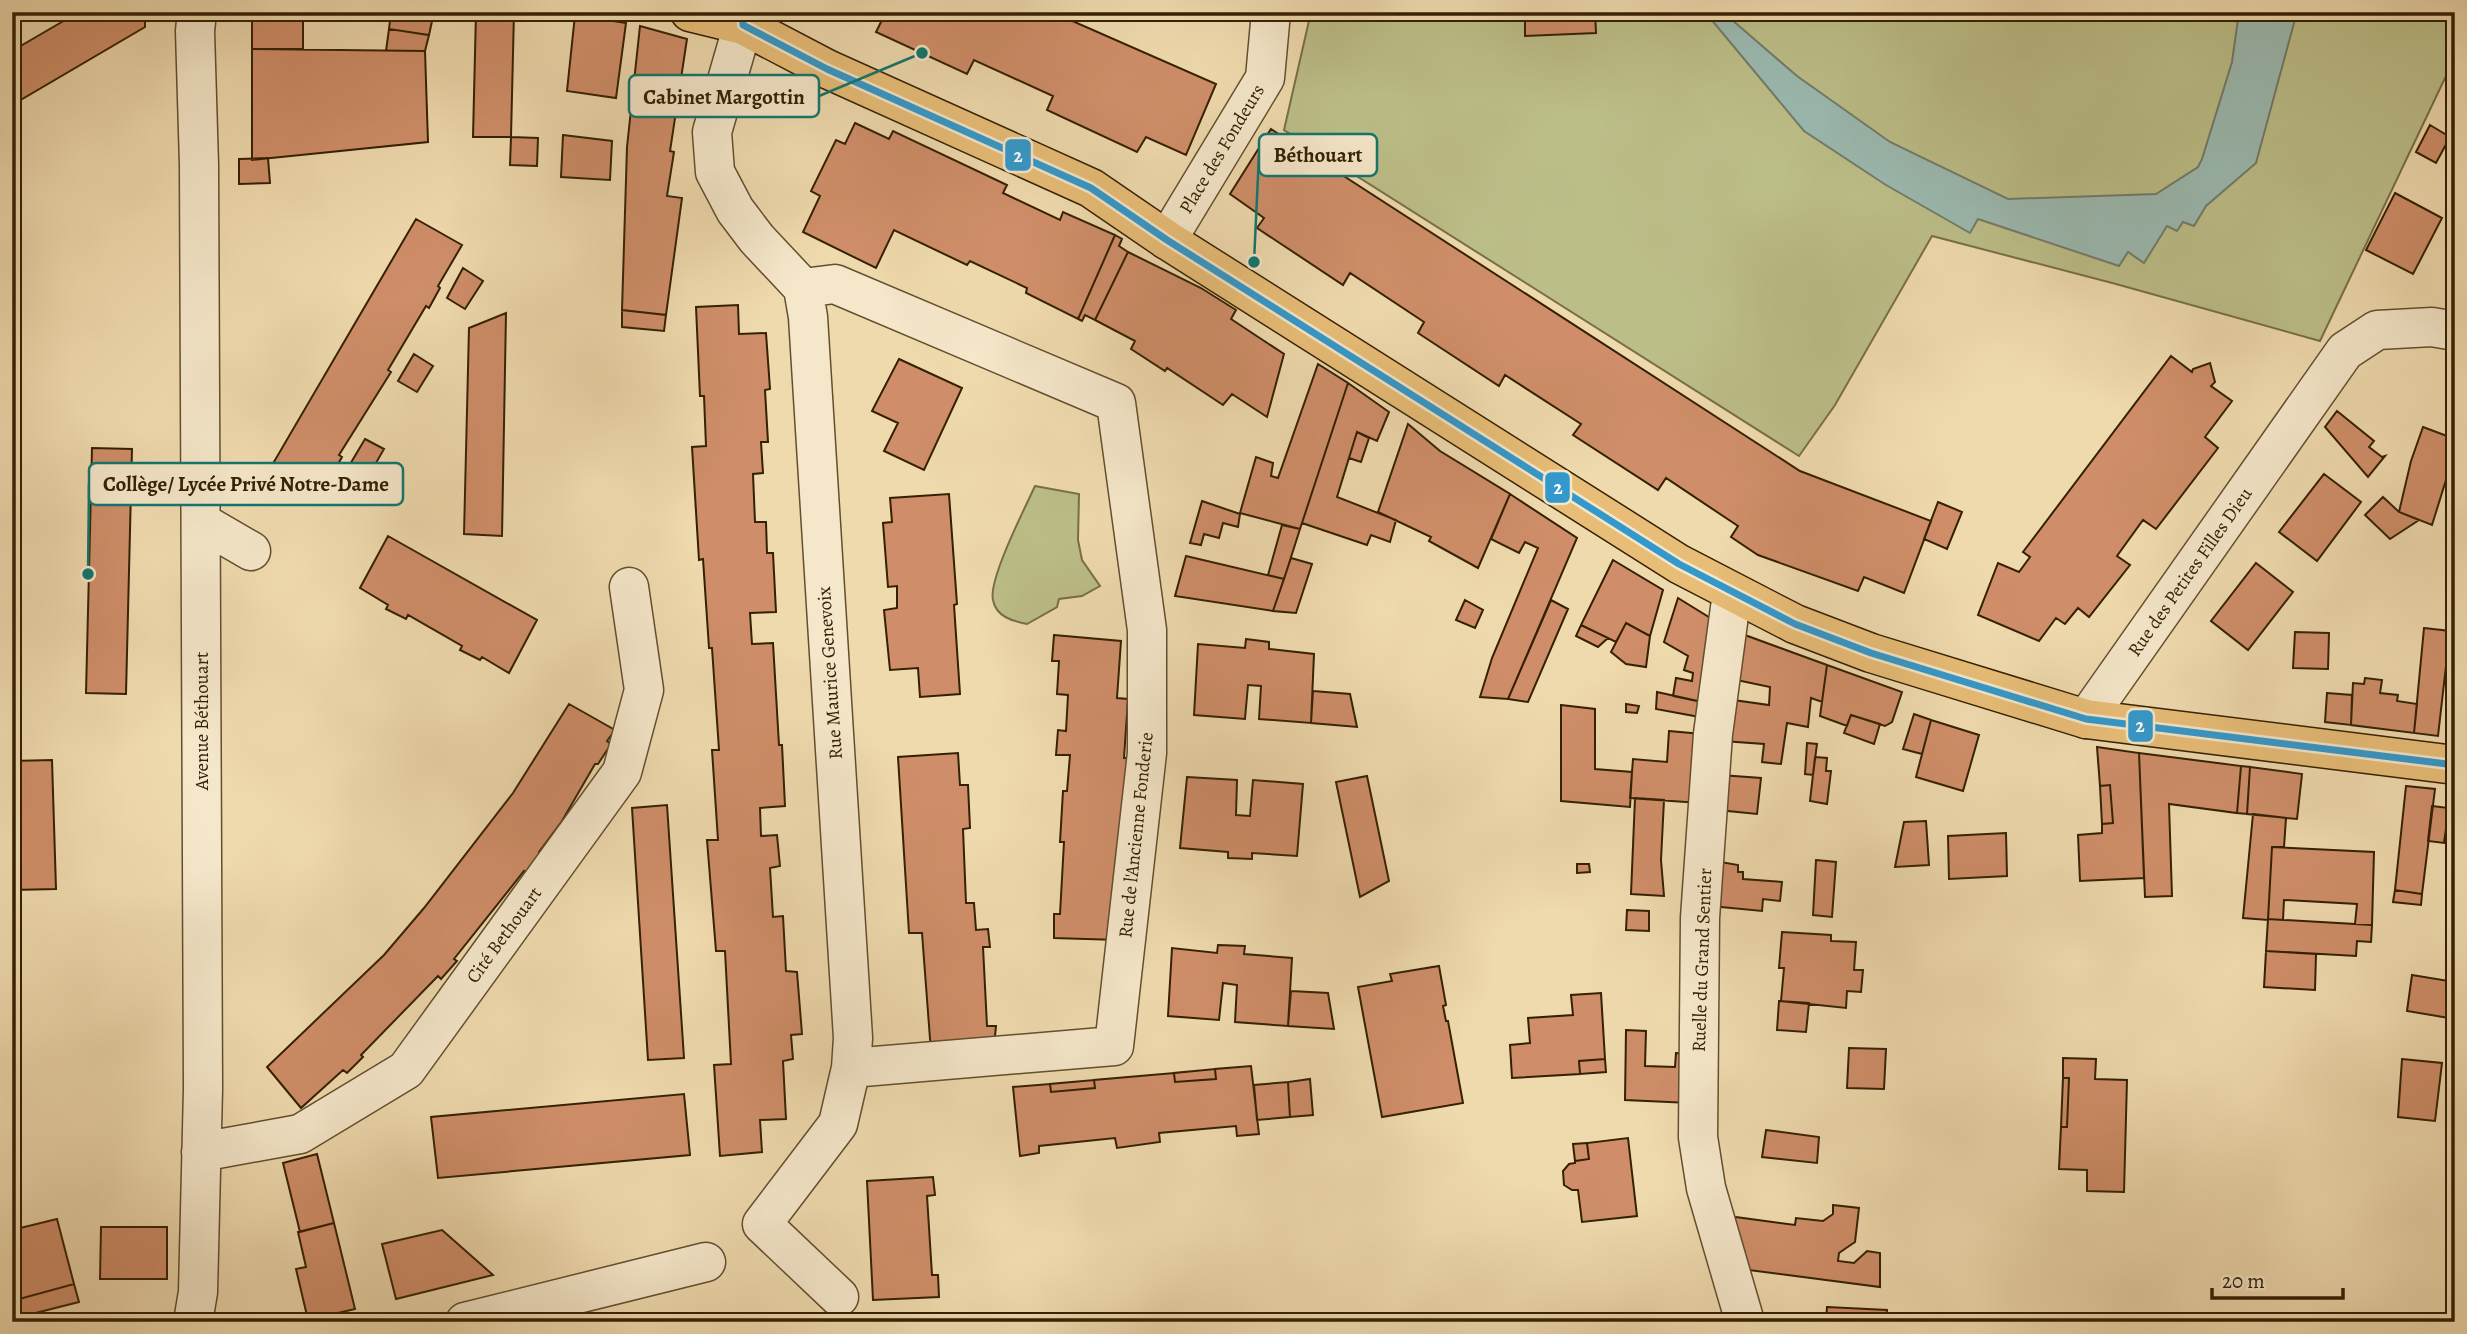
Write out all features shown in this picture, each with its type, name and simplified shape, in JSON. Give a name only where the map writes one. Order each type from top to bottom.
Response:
[{"type":"main road","points":[[690,12],[742,19],[827,69],[1091,188],[1167,240],[1678,564],[1795,624],[1871,653],[2086,719],[2455,765]]},
{"type":"street","name":"Avenue Béthouart","points":[[193,1322],[198,1292],[201,1152],[201,522],[195,31],[197,12]]},
{"type":"street","name":"Place des Fondeurs","points":[[1167,240],[1265,78],[1271,12]]},
{"type":"street","points":[[742,19],[712,132],[715,172],[742,220],[803,288]]},
{"type":"street","name":"Rue de l'Ancienne Fonderie","points":[[803,288],[835,284],[1116,403],[1147,630],[1147,753],[1114,1046],[851,1068]]},
{"type":"street","name":"Rue Maurice Genevoix","points":[[803,288],[808,317],[853,1038],[851,1068],[838,1124],[762,1224],[839,1297]]},
{"type":"street","name":"Rue des Petites Filles Dieu","points":[[2086,719],[2344,351],[2377,330],[2432,327],[2455,331]]},
{"type":"street","points":[[201,522],[251,551]]},
{"type":"street","name":"Cité Bethouart","points":[[201,1152],[300,1134],[406,1070],[622,772],[644,690],[629,587]]},
{"type":"street","name":"Ruelle du Grand Sentier","points":[[1732,593],[1713,734],[1700,918],[1698,1137],[1706,1188],[1745,1322]]},
{"type":"street","points":[[465,1322],[706,1262]]},
{"type":"green space","points":[[1311,12],[2449,12],[2455,19],[2455,57],[2320,341],[1932,236],[1835,405],[1799,456],[1284,130]]},
{"type":"green space","points":[[1035,486],[1079,494],[1078,540],[1082,560],[1100,586],[1082,596],[1059,599],[1057,607],[1027,624],[1001,614],[993,600],[993,590],[1008,544]]},
{"type":"water","points":[[1705,12],[1732,12],[1731,19],[1797,76],[1890,142],[2008,199],[2156,194],[2198,167],[2232,62],[2239,12],[2297,12],[2256,163],[2206,206],[2194,226],[2183,222],[2177,231],[2167,226],[2144,263],[2128,252],[2119,266],[1978,219],[1970,233],[1886,185],[1804,131]]},
{"type":"building","points":[[79,12],[145,12],[145,27],[12,105],[12,51]]},
{"type":"building","points":[[252,12],[303,12],[303,49],[252,49]]},
{"type":"building","points":[[391,12],[434,12],[429,35],[389,29]]},
{"type":"building","points":[[476,12],[514,12],[511,137],[473,137]]},
{"type":"building","points":[[864,12],[1052,12],[1216,84],[1186,155],[1146,137],[1137,152],[1047,110],[1053,96],[974,60],[967,74],[876,32],[882,20]]},
{"type":"building","points":[[1359,12],[1392,12],[1392,15],[1359,16]]},
{"type":"building","points":[[1525,12],[1595,12],[1596,33],[1525,36]]},
{"type":"building","points":[[575,15],[626,23],[616,98],[567,91]]},
{"type":"building","points":[[640,26],[687,39],[670,151],[674,152],[667,196],[682,198],[666,315],[622,310],[627,147]]},
{"type":"building","points":[[389,29],[429,35],[425,51],[386,51]]},
{"type":"building","points":[[252,49],[425,51],[428,142],[252,160]]},
{"type":"building","points":[[855,123],[889,139],[893,131],[1007,185],[1003,193],[1060,220],[1063,212],[1115,235],[1078,319],[1026,293],[1027,288],[970,261],[967,265],[894,230],[876,268],[803,232],[820,196],[811,191],[836,140],[845,144]]},
{"type":"building","points":[[2430,125],[2450,137],[2436,163],[2416,152]]},
{"type":"building","points":[[1271,129],[1800,471],[1931,521],[1904,593],[1864,577],[1858,591],[1758,555],[1731,537],[1738,526],[1666,478],[1658,490],[1573,435],[1581,424],[1505,375],[1499,386],[1418,333],[1424,322],[1350,273],[1343,285],[1257,228],[1264,218],[1230,194]]},
{"type":"building","points":[[563,135],[612,141],[610,180],[561,177]]},
{"type":"building","points":[[511,137],[538,138],[537,166],[510,165]]},
{"type":"building","points":[[268,158],[270,183],[239,184],[239,159]]},
{"type":"building","points":[[2395,193],[2442,218],[2413,274],[2366,250]]},
{"type":"building","points":[[416,219],[462,245],[438,286],[440,288],[429,308],[426,306],[388,370],[391,372],[339,455],[342,457],[333,473],[331,472],[315,498],[268,472]]},
{"type":"building","points":[[1115,235],[1122,239],[1119,246],[1128,252],[1095,320],[1085,315],[1082,321],[1078,319]]},
{"type":"building","points":[[1128,252],[1201,288],[1236,310],[1231,319],[1284,354],[1267,417],[1232,394],[1223,405],[1167,368],[1165,371],[1131,349],[1135,341],[1095,320]]},
{"type":"building","points":[[463,268],[483,281],[465,309],[447,298]]},
{"type":"building","points":[[738,305],[739,334],[766,333],[770,389],[765,390],[768,442],[761,442],[763,473],[753,474],[755,522],[766,522],[767,553],[773,553],[776,612],[750,613],[752,644],[773,643],[785,806],[760,808],[761,836],[777,835],[780,866],[770,868],[773,917],[783,916],[786,971],[797,972],[802,1034],[791,1035],[793,1059],[783,1061],[786,1119],[760,1120],[762,1152],[720,1156],[714,1065],[731,1064],[725,951],[716,951],[707,840],[718,840],[712,750],[719,750],[703,559],[699,560],[692,447],[706,446],[704,396],[700,396],[696,307]]},
{"type":"building","points":[[622,310],[666,315],[664,331],[622,327]]},
{"type":"building","points":[[506,313],[502,536],[464,534],[469,328]]},
{"type":"building","points":[[414,354],[433,366],[417,392],[398,381]]},
{"type":"building","points":[[2171,356],[2192,372],[2193,369],[2210,363],[2215,382],[2211,386],[2232,401],[2205,437],[2218,448],[2156,529],[2143,520],[2117,556],[2130,565],[2089,617],[2078,608],[2065,624],[2056,618],[2039,641],[1978,615],[1998,563],[2019,572],[2030,557],[2023,552]]},
{"type":"building","points":[[899,359],[962,388],[924,470],[884,451],[898,423],[872,411]]},
{"type":"building","points":[[1318,364],[1348,383],[1300,529],[1240,513],[1256,457],[1273,463],[1271,476],[1278,478]]},
{"type":"building","points":[[1348,383],[1389,412],[1377,441],[1357,432],[1337,497],[1396,520],[1390,542],[1371,535],[1367,545],[1302,523]]},
{"type":"building","points":[[2337,411],[2374,441],[2369,447],[2382,457],[2385,456],[2368,477],[2325,427]]},
{"type":"building","points":[[1408,424],[1440,451],[1510,494],[1478,568],[1429,541],[1431,537],[1378,512]]},
{"type":"building","points":[[2423,427],[2455,439],[2455,451],[2432,525],[2399,512],[2411,461]]},
{"type":"building","points":[[1357,432],[1369,438],[1361,462],[1349,458]]},
{"type":"building","points":[[365,439],[384,449],[368,477],[349,466]]},
{"type":"building","points":[[92,448],[132,449],[126,694],[86,693]]},
{"type":"building","points":[[2324,474],[2361,502],[2317,561],[2279,532]]},
{"type":"building","points":[[949,494],[960,694],[920,697],[918,668],[890,670],[884,610],[897,608],[897,586],[888,587],[883,523],[892,522],[890,498]]},
{"type":"building","points":[[1510,494],[1577,538],[1508,699],[1480,697],[1492,658],[1538,548],[1525,542],[1519,553],[1491,539]]},
{"type":"building","points":[[2383,497],[2399,512],[2419,520],[2390,539],[2365,515]]},
{"type":"building","points":[[1202,501],[1240,514],[1238,527],[1223,523],[1219,538],[1204,534],[1201,545],[1190,543]]},
{"type":"building","points":[[1938,502],[1962,512],[1947,549],[1924,539]]},
{"type":"building","points":[[1282,525],[1300,529],[1284,579],[1268,575]]},
{"type":"building","points":[[388,536],[537,620],[509,673],[482,657],[480,660],[460,650],[462,646],[408,615],[406,619],[386,609],[388,605],[360,588]]},
{"type":"building","points":[[1186,556],[1284,579],[1273,611],[1175,596]]},
{"type":"building","points":[[1291,558],[1312,564],[1296,613],[1273,611]]},
{"type":"building","points":[[1613,560],[1663,590],[1650,636],[1626,623],[1616,642],[1581,625]]},
{"type":"building","points":[[2256,563],[2293,592],[2248,650],[2211,621]]},
{"type":"building","points":[[1678,598],[1720,624],[1707,703],[1673,696],[1676,678],[1692,681],[1693,673],[1684,670],[1688,656],[1664,642]]},
{"type":"building","points":[[1465,600],[1483,610],[1475,628],[1456,620]]},
{"type":"building","points":[[1551,600],[1568,609],[1528,702],[1508,699]]},
{"type":"building","points":[[1626,623],[1650,636],[1646,667],[1626,664],[1611,652]]},
{"type":"building","points":[[1581,625],[1608,638],[1598,647],[1576,636]]},
{"type":"building","points":[[2424,628],[2450,631],[2438,736],[2414,733]]},
{"type":"building","points":[[1734,631],[1827,665],[1822,702],[1811,698],[1808,727],[1787,723],[1781,764],[1762,762],[1764,744],[1723,741],[1726,699],[1769,705],[1770,687],[1727,678]]},
{"type":"building","points":[[2295,632],[2329,633],[2328,669],[2293,668]]},
{"type":"building","points":[[1054,635],[1121,641],[1117,698],[1128,699],[1124,758],[1128,758],[1118,940],[1054,938],[1054,914],[1060,914],[1064,842],[1060,842],[1063,791],[1067,791],[1070,755],[1056,755],[1058,730],[1066,731],[1068,695],[1057,694],[1059,661],[1052,661]]},
{"type":"building","points":[[1246,639],[1269,642],[1269,649],[1314,654],[1311,723],[1259,719],[1261,686],[1248,685],[1245,719],[1194,715],[1198,644],[1245,648]]},
{"type":"building","points":[[1827,665],[1902,692],[1892,722],[1885,726],[1851,715],[1847,726],[1820,716]]},
{"type":"building","points":[[2365,678],[2382,680],[2380,693],[2398,695],[2397,701],[2417,704],[2414,733],[2351,725],[2353,683],[2364,684]]},
{"type":"building","points":[[1313,691],[1350,694],[1357,727],[1311,723]]},
{"type":"building","points":[[1657,692],[1707,703],[1705,718],[1656,709]]},
{"type":"building","points":[[2327,693],[2352,695],[2351,725],[2325,722]]},
{"type":"building","points":[[569,704],[615,730],[607,741],[611,744],[598,764],[595,764],[562,821],[539,852],[542,854],[528,874],[524,871],[441,979],[438,976],[361,1055],[363,1057],[347,1073],[343,1070],[301,1108],[267,1067],[384,955],[424,908],[513,793]]},
{"type":"building","points":[[1626,704],[1639,706],[1637,713],[1626,712]]},
{"type":"building","points":[[1561,705],[1595,709],[1595,769],[1632,772],[1630,807],[1561,801]]},
{"type":"building","points":[[1914,714],[1931,720],[1922,754],[1903,749]]},
{"type":"building","points":[[1851,715],[1880,724],[1874,744],[1844,733]]},
{"type":"building","points":[[1931,720],[1979,735],[1963,791],[1916,777]]},
{"type":"building","points":[[1669,731],[1702,734],[1699,803],[1630,798],[1633,759],[1667,762]]},
{"type":"building","points":[[1807,743],[1817,744],[1813,775],[1805,774]]},
{"type":"building","points":[[2097,747],[2139,753],[2144,878],[2080,881],[2078,835],[2102,833],[2102,824],[2113,823],[2110,785],[2100,786]]},
{"type":"building","points":[[958,753],[960,785],[968,785],[970,828],[963,829],[966,903],[974,903],[976,930],[988,929],[990,947],[983,947],[987,1026],[996,1026],[994,1046],[931,1052],[922,933],[909,933],[898,757]]},
{"type":"building","points":[[2139,753],[2241,766],[2237,813],[2169,804],[2172,896],[2145,897]]},
{"type":"building","points":[[1815,757],[1827,758],[1826,771],[1831,771],[1827,804],[1810,801]]},
{"type":"building","points":[[52,760],[56,889],[12,890],[12,761]]},
{"type":"building","points":[[2241,766],[2250,767],[2247,814],[2237,813]]},
{"type":"building","points":[[2250,767],[2302,774],[2297,819],[2247,814]]},
{"type":"building","points":[[1720,775],[1761,778],[1757,814],[1718,810]]},
{"type":"building","points":[[1367,776],[1389,881],[1360,897],[1336,782]]},
{"type":"building","points":[[1187,777],[1237,780],[1236,815],[1250,816],[1253,780],[1303,784],[1297,856],[1252,853],[1252,859],[1228,858],[1228,852],[1180,848]]},
{"type":"building","points":[[2110,785],[2113,823],[2102,824],[2100,786]]},
{"type":"building","points":[[2406,786],[2435,789],[2422,894],[2395,890]]},
{"type":"building","points":[[1635,798],[1664,800],[1661,860],[1664,896],[1631,894]]},
{"type":"building","points":[[667,805],[684,1058],[648,1060],[632,808]]},
{"type":"building","points":[[2432,806],[2449,808],[2444,843],[2428,841]]},
{"type":"building","points":[[2253,814],[2286,818],[2284,847],[2272,847],[2268,920],[2243,918]]},
{"type":"building","points":[[1926,821],[1929,865],[1895,867],[1904,822]]},
{"type":"building","points":[[2006,833],[2007,876],[1949,879],[1948,836]]},
{"type":"building","points":[[2272,847],[2374,852],[2372,925],[2355,924],[2357,904],[2284,900],[2283,920],[2268,919]]},
{"type":"building","points":[[1816,860],[1836,862],[1832,917],[1813,915]]},
{"type":"building","points":[[1715,861],[1738,865],[1738,872],[1743,872],[1743,879],[1782,882],[1780,901],[1763,899],[1762,911],[1711,906]]},
{"type":"building","points":[[1577,864],[1589,864],[1590,872],[1577,873]]},
{"type":"building","points":[[2395,890],[2422,894],[2421,905],[2393,902]]},
{"type":"building","points":[[1627,910],[1649,911],[1649,931],[1626,930]]},
{"type":"building","points":[[2268,919],[2372,925],[2371,942],[2357,941],[2356,956],[2266,951]]},
{"type":"building","points":[[1782,932],[1831,935],[1831,941],[1856,942],[1854,970],[1863,970],[1861,992],[1847,991],[1846,1008],[1781,1001],[1784,968],[1779,968]]},
{"type":"building","points":[[1218,945],[1245,946],[1244,954],[1292,958],[1288,1026],[1235,1022],[1237,985],[1223,983],[1219,1020],[1168,1016],[1172,948],[1217,953]]},
{"type":"building","points":[[2266,951],[2316,954],[2315,990],[2264,987]]},
{"type":"building","points":[[1439,966],[1446,1005],[1443,1006],[1463,1103],[1382,1117],[1358,987],[1392,981],[1390,974]]},
{"type":"building","points":[[2412,975],[2455,982],[2455,1019],[2407,1011]]},
{"type":"building","points":[[1291,991],[1328,993],[1334,1029],[1288,1026]]},
{"type":"building","points":[[1601,993],[1605,1059],[1579,1061],[1580,1074],[1512,1078],[1510,1045],[1530,1043],[1528,1018],[1573,1015],[1571,995]]},
{"type":"building","points":[[1779,1001],[1809,1003],[1806,1032],[1777,1030]]},
{"type":"building","points":[[1626,1030],[1646,1031],[1645,1066],[1675,1067],[1676,1053],[1691,1054],[1690,1103],[1625,1100]]},
{"type":"building","points":[[1849,1048],[1886,1049],[1884,1089],[1847,1088]]},
{"type":"building","points":[[2063,1058],[2096,1059],[2095,1079],[2127,1080],[2124,1192],[2087,1191],[2087,1170],[2059,1169],[2061,1127],[2067,1127],[2069,1078],[2063,1078]]},
{"type":"building","points":[[1605,1059],[1606,1072],[1580,1074],[1579,1061]]},
{"type":"building","points":[[2402,1059],[2442,1063],[2435,1121],[2398,1117]]},
{"type":"building","points":[[1251,1066],[1259,1134],[1237,1136],[1236,1126],[1159,1133],[1160,1142],[1117,1148],[1115,1138],[1039,1146],[1039,1153],[1020,1156],[1013,1087],[1050,1084],[1051,1092],[1095,1088],[1094,1080],[1174,1073],[1175,1082],[1216,1079],[1215,1069]]},
{"type":"building","points":[[1215,1069],[1216,1079],[1175,1082],[1174,1073]]},
{"type":"building","points":[[2063,1078],[2069,1078],[2067,1127],[2061,1127]]},
{"type":"building","points":[[1310,1079],[1313,1115],[1290,1117],[1288,1082]]},
{"type":"building","points":[[1094,1080],[1095,1088],[1051,1092],[1050,1084]]},
{"type":"building","points":[[1288,1082],[1290,1117],[1257,1120],[1254,1085]]},
{"type":"building","points":[[684,1094],[690,1155],[438,1178],[431,1117]]},
{"type":"building","points":[[1766,1130],[1819,1137],[1817,1163],[1762,1157]]},
{"type":"building","points":[[1628,1138],[1637,1216],[1582,1222],[1578,1190],[1564,1185],[1563,1171],[1575,1161],[1589,1159],[1587,1143]]},
{"type":"building","points":[[1587,1143],[1589,1159],[1575,1161],[1573,1144]]},
{"type":"building","points":[[317,1154],[334,1223],[300,1232],[283,1163]]},
{"type":"building","points":[[933,1177],[935,1195],[927,1196],[932,1275],[938,1275],[939,1297],[873,1300],[867,1181]]},
{"type":"building","points":[[1833,1205],[1859,1208],[1855,1242],[1839,1253],[1838,1261],[1854,1263],[1867,1251],[1880,1253],[1880,1287],[1741,1269],[1728,1216],[1795,1225],[1796,1218],[1823,1221],[1833,1214]]},
{"type":"building","points":[[57,1219],[74,1284],[12,1301],[12,1230]]},
{"type":"building","points":[[334,1223],[355,1309],[308,1320],[296,1269],[306,1267],[298,1232]]},
{"type":"building","points":[[101,1227],[167,1227],[167,1279],[100,1279]]},
{"type":"building","points":[[442,1230],[493,1275],[396,1299],[382,1244]]},
{"type":"building","points":[[74,1284],[79,1302],[12,1319],[12,1301]]},
{"type":"building","points":[[1827,1307],[1887,1310],[1886,1322],[1826,1322]]},
{"type":"transit line","name":"2","points":[[742,12],[743,25],[827,69],[1091,188],[1167,240],[1679,564],[1795,624],[1871,653],[2086,719],[2455,765]]},
{"type":"place","name":"Cabinet Margottin","points":[[922,53]]},
{"type":"place","name":"Béthouart","points":[[1254,262]]},
{"type":"place","name":"Collège/ Lycée Privé Notre-Dame","points":[[88,574]]}]
